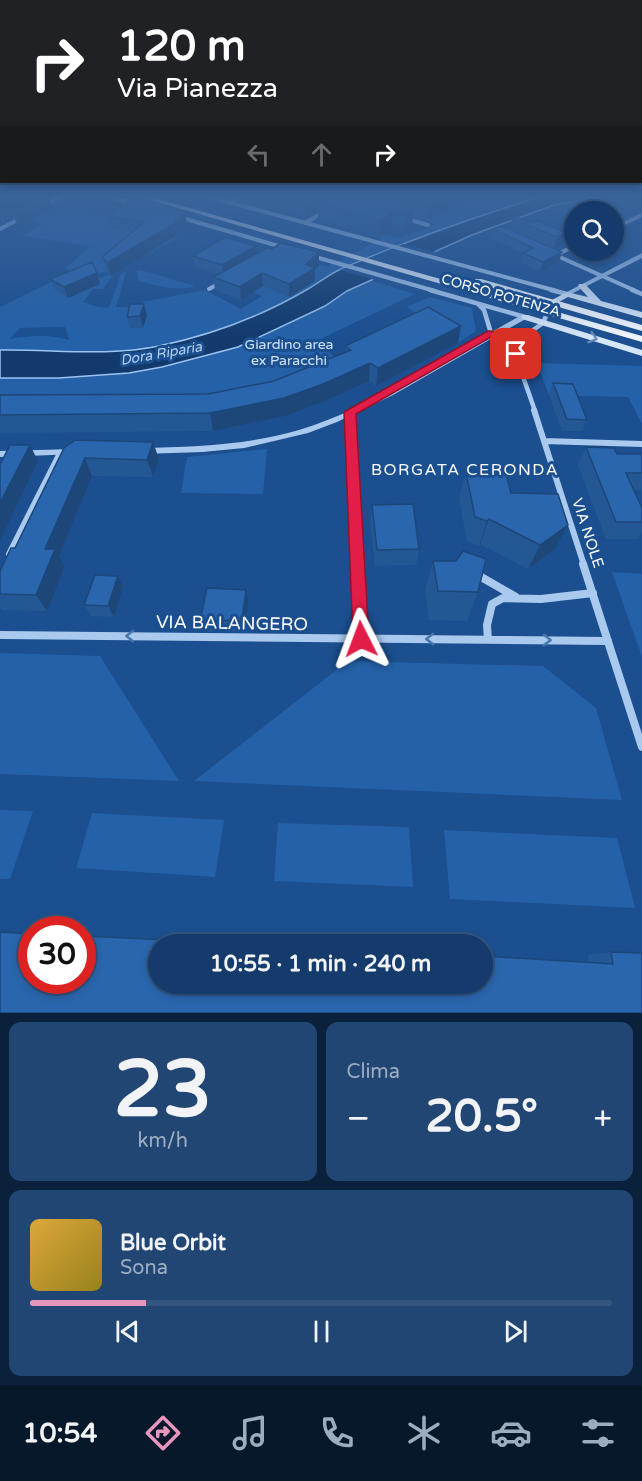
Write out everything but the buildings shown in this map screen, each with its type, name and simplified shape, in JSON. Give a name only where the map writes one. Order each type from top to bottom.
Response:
[{"type":"main road","name":"CORSO POTENZA","points":[[311,244],[642,339]]},
{"type":"main road","name":"CORSO POTENZA","points":[[345,244],[443,272],[549,313],[642,353]]},
{"type":"main road","points":[[582,286],[591,297],[609,306]]},
{"type":"main road","name":"CORSO POTENZA","points":[[567,294],[642,315]]},
{"type":"main road","points":[[549,313],[567,294]]},
{"type":"main road","points":[[525,317],[538,309]]},
{"type":"main road","name":"CORSO POTENZA","points":[[525,317],[549,313],[642,328]]},
{"type":"street","points":[[274,244],[283,247],[277,250]]},
{"type":"street","name":"CORSO POTENZA","points":[[381,244],[567,294]]},
{"type":"street","points":[[545,251],[642,294]]},
{"type":"street","points":[[555,255],[564,251]]},
{"type":"street","name":"CORSO POTENZA","points":[[303,253],[525,317]]},
{"type":"street","points":[[567,294],[642,255]]},
{"type":"street","points":[[209,289],[229,278]]},
{"type":"street","points":[[478,304],[484,310],[491,333],[512,345],[549,313]]},
{"type":"street","points":[[130,451],[234,447],[303,431],[350,412],[491,333],[525,317]]},
{"type":"street","name":"VIA NOLE","points":[[512,345],[642,747]]},
{"type":"street","points":[[350,412],[361,639]]},
{"type":"street","points":[[544,441],[642,444]]},
{"type":"street","points":[[0,454],[83,452]]},
{"type":"street","points":[[5,562],[60,453]]},
{"type":"street","points":[[465,568],[516,598]]},
{"type":"street","points":[[488,640],[487,625],[492,604],[502,598],[541,599],[593,593]]},
{"type":"street","name":"VIA BALANGERO","points":[[0,635],[608,641]]},
{"type":"green space","points":[[78,244],[166,244],[148,254],[140,252],[113,270],[106,272],[89,273],[65,269],[90,246]]},
{"type":"green space","points":[[371,244],[403,244],[335,272],[273,308],[236,324],[198,336],[159,346],[120,351],[0,350],[0,307],[66,275],[93,279],[114,274],[103,289],[93,289],[83,302],[98,307],[109,308],[121,274],[126,272],[116,307],[140,307],[143,302],[205,290],[241,309],[262,296],[249,290],[312,271],[320,264],[326,267]],"holes":[[[65,327],[69,340],[40,336],[10,339],[20,328]]]},
{"type":"green space","points":[[141,270],[196,286],[174,288],[139,281],[136,271]]},
{"type":"green space","name":"Giardino area ex Paracchi","points":[[372,281],[415,294],[314,342],[339,360],[269,388],[0,430],[0,378],[59,378],[325,306],[347,291]]},
{"type":"green space","points":[[430,297],[472,308],[476,331],[458,343],[407,307]]},
{"type":"green space","points":[[537,363],[642,366],[642,424],[628,397],[549,395]]},
{"type":"green space","points":[[267,449],[263,494],[181,493],[187,457]]},
{"type":"green space","points":[[612,572],[642,574],[642,657]]},
{"type":"green space","points":[[0,653],[100,656],[179,781],[0,774]]},
{"type":"green space","points":[[348,661],[543,666],[596,708],[622,800],[194,781]]},
{"type":"green space","points":[[0,810],[33,811],[10,879],[0,879]]},
{"type":"green space","points":[[92,813],[224,820],[215,877],[76,868]]},
{"type":"green space","points":[[278,823],[409,827],[413,887],[274,881]]},
{"type":"green space","points":[[444,830],[617,838],[635,908],[450,899]]},
{"type":"water","name":"Dora Riparia","points":[[402,244],[451,244],[347,291],[325,306],[238,347],[162,367],[129,373],[59,378],[0,378],[0,350],[120,351],[159,346],[236,324],[273,308],[335,272]]},
{"type":"pier","points":[[402,244],[436,252],[375,280],[340,270]]},
{"type":"district","name":"BORGATA CERONDA","points":[[465,469]]},
{"type":"route","points":[[361,639],[350,412],[491,333],[512,345],[516,354]]}]
